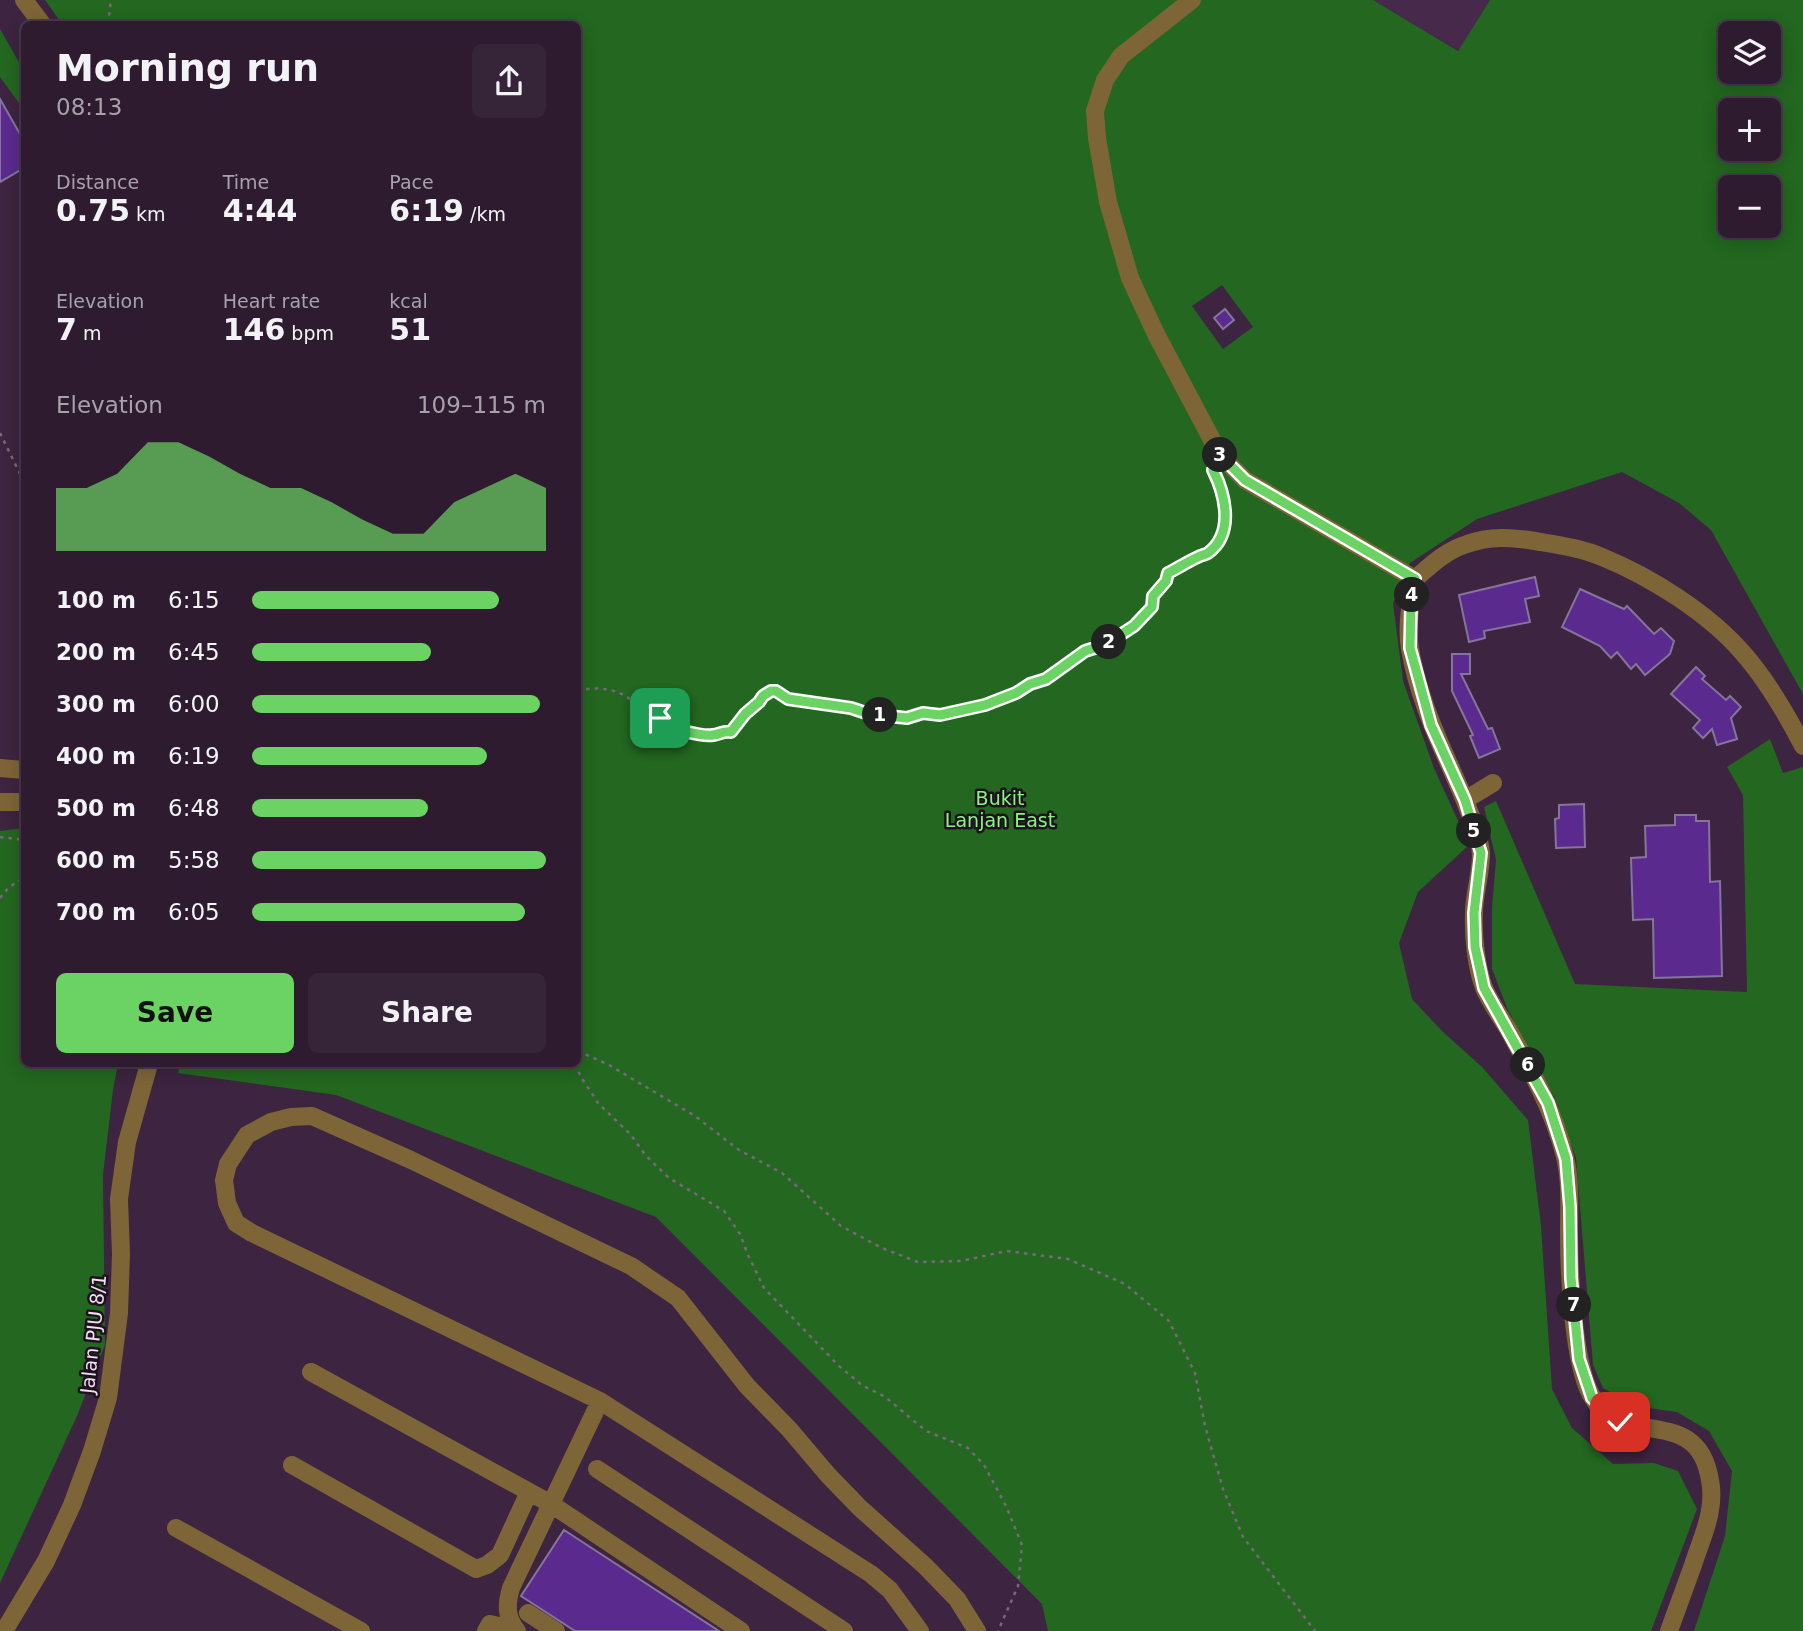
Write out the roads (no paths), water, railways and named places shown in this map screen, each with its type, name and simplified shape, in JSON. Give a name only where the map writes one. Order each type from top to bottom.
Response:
[{"type":"street","points":[[24,0],[40,21]]},
{"type":"street","points":[[1192,0],[1121,56],[1105,80],[1095,111],[1108,202],[1130,278],[1156,334],[1220,455],[1245,480],[1415,579]]},
{"type":"street","points":[[1669,1631],[1707,1527],[1712,1498],[1707,1466],[1700,1451],[1690,1440],[1677,1433],[1638,1427],[1611,1418],[1592,1398],[1584,1377],[1579,1359],[1571,1278],[1566,1159],[1548,1103],[1484,988],[1475,947],[1474,913],[1481,853],[1465,800],[1431,725],[1410,648],[1411,604],[1415,579],[1444,554],[1468,543],[1511,536],[1602,557],[1680,597],[1740,650],[1787,714],[1803,746]]},
{"type":"street","points":[[0,768],[21,770]]},
{"type":"street","points":[[1465,800],[1493,783]]},
{"type":"street","points":[[0,802],[21,802]]},
{"type":"street","name":"Jalan PJU 8/1","points":[[4,1631],[46,1561],[72,1505],[108,1398],[120,1313],[118,1199],[127,1142],[148,1067]]},
{"type":"street","points":[[914,1629],[890,1590],[871,1574],[600,1401],[236,1223],[227,1203],[224,1180],[235,1151],[247,1135],[271,1122],[291,1116],[312,1116],[411,1160],[631,1266],[678,1298],[747,1386],[860,1508],[925,1566],[957,1599],[977,1631]]},
{"type":"street","points":[[310,1372],[551,1504],[741,1631]]},
{"type":"street","points":[[517,1631],[510,1621],[507,1601],[600,1401]]},
{"type":"street","points":[[292,1465],[476,1569],[500,1555],[529,1492]]},
{"type":"street","points":[[597,1469],[845,1631]]},
{"type":"street","points":[[176,1528],[360,1631]]},
{"type":"street","points":[[528,1613],[556,1631]]},
{"type":"street","points":[[486,1631],[490,1624],[517,1631]]},
{"type":"park label","name":"Bukit Lanjan East","points":[[1000,809]]}]
